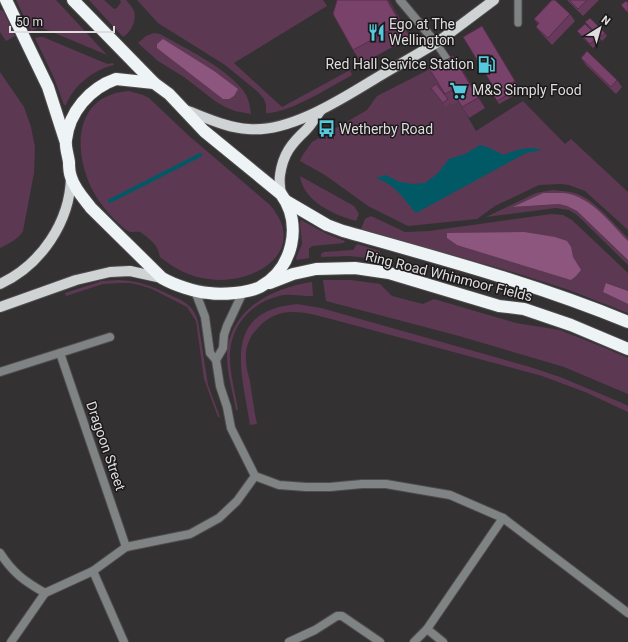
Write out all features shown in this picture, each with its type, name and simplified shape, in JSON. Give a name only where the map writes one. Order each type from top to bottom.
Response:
[{"type":"highway","points":[[6,0],[48,87],[65,142],[71,177],[83,199],[162,278]]},
{"type":"highway","name":"Ring Road Whinmoor Fields","points":[[72,0],[154,83],[169,94],[204,131],[284,197],[328,225],[343,231],[501,277],[586,305],[628,322]]},
{"type":"highway","points":[[65,142],[69,126],[77,110],[88,95],[106,82],[116,79],[154,83]]},
{"type":"highway","points":[[260,288],[280,270],[290,251],[293,235],[291,218],[284,197]]},
{"type":"highway","name":"Ring Road Whinmoor Fields","points":[[162,278],[195,291],[208,293],[243,292],[260,288],[293,274],[316,269],[355,268],[389,274],[499,306],[524,309],[571,325],[628,349]]},
{"type":"main road","points":[[185,110],[229,125],[248,129],[275,127],[321,110],[436,42],[494,0]]},
{"type":"main road","points":[[284,197],[279,176],[283,162],[289,148],[297,137],[306,129],[321,110]]},
{"type":"main road","points":[[0,284],[32,263],[56,233],[68,201],[71,189],[71,177]]},
{"type":"main road","points":[[0,307],[76,280],[110,272],[130,271],[162,278]]},
{"type":"street","points":[[400,0],[436,42]]},
{"type":"street","points":[[195,291],[205,318],[210,353],[216,360],[220,386],[227,407],[231,428],[255,476],[279,485],[330,487],[362,484],[386,484],[450,495],[503,518],[628,613]]},
{"type":"street","points":[[216,360],[223,348],[226,326],[243,292]]},
{"type":"street","points":[[0,372],[110,337]]},
{"type":"street","name":"Dragoon Street","points":[[60,353],[126,547]]},
{"type":"street","points":[[11,642],[45,593],[93,571],[126,547],[190,534],[219,518],[237,502],[255,476]]},
{"type":"street","points":[[414,642],[427,629],[503,518]]},
{"type":"street","points":[[0,553],[8,566],[25,582],[45,593]]},
{"type":"street","points":[[93,571],[124,642]]},
{"type":"street","points":[[289,642],[315,630],[337,616],[342,616],[380,642]]},
{"type":"street","points":[[427,629],[443,642]]},
{"type":"lane","points":[[518,0],[518,23]]},
{"type":"lane","points":[[436,42],[449,62],[458,64]]},
{"type":"shaded area","points":[[16,0],[56,0],[107,55],[45,29],[38,28],[31,31]]},
{"type":"shaded area","points":[[89,0],[104,0],[114,9],[117,8],[121,2],[120,0],[126,0],[134,11],[135,15],[133,26],[129,32],[123,37]]},
{"type":"shaded area","points":[[137,0],[323,0],[327,6],[234,63],[282,107],[350,70],[352,75],[298,104],[286,109],[266,113],[264,99],[258,92],[225,65],[158,23]]},
{"type":"shaded area","points":[[0,10],[3,11],[15,36],[6,41],[0,32]]},
{"type":"shaded area","points":[[154,33],[160,34],[192,52],[225,73],[246,95],[251,114],[235,111],[225,107],[184,77],[158,61],[138,43],[146,36]]},
{"type":"shaded area","points":[[43,37],[105,63],[113,63],[114,65],[106,67],[85,79],[74,91],[66,105],[64,105],[54,78],[35,38]]},
{"type":"shaded area","points":[[163,39],[214,71],[238,89],[234,96],[229,99],[223,99],[157,48],[157,44]]},
{"type":"shaded area","points":[[435,61],[476,131],[523,101],[565,144],[571,139],[628,192],[628,230],[585,191],[569,185],[560,184],[539,185],[495,206],[477,219],[408,226],[368,206],[325,175],[300,161],[312,142],[367,110],[377,96],[432,68]]},
{"type":"shaded area","points":[[0,72],[24,107],[31,127],[35,147],[34,173],[23,231],[16,239],[0,248]]},
{"type":"shaded area","points":[[129,91],[149,98],[188,135],[270,205],[281,222],[284,237],[280,250],[271,262],[259,271],[243,277],[226,280],[195,276],[177,269],[160,257],[156,246],[148,238],[140,232],[131,232],[125,229],[104,208],[92,190],[85,172],[81,154],[81,136],[85,119],[94,105],[109,96]]},
{"type":"shaded area","points":[[300,176],[354,206],[359,214],[356,221],[329,211],[313,200],[302,185]]},
{"type":"shaded area","points":[[552,190],[574,193],[593,203],[628,238],[628,241],[582,199],[565,193],[543,193],[515,207],[559,204],[577,211],[628,260],[628,265],[577,215],[569,210],[556,208],[486,217],[536,193]]},
{"type":"shaded area","points":[[543,193],[564,193],[574,195],[592,205],[628,241],[628,260],[577,211],[567,206],[559,204],[513,207]]},
{"type":"shaded area","points":[[551,214],[563,215],[572,220],[628,273],[628,291],[607,283],[603,292],[628,304],[628,313],[569,290],[516,273],[361,229],[365,219],[371,216],[405,232],[429,231]]},
{"type":"shaded area","points":[[301,220],[327,234],[345,241],[344,243],[312,246],[309,249],[309,258],[297,260],[296,258],[302,244]]},
{"type":"shaded area","points":[[524,232],[555,237],[567,241],[571,247],[573,257],[581,270],[571,280],[457,245],[447,238],[447,233]]},
{"type":"shaded area","points":[[357,244],[380,251],[378,259],[349,256],[321,257],[321,254],[324,252],[353,250]]},
{"type":"shaded area","points":[[118,280],[139,283],[152,287],[182,301],[193,310],[198,321],[208,385],[220,417],[218,417],[204,379],[196,321],[187,307],[152,289],[130,283],[103,284],[66,296],[65,293],[102,281]]},
{"type":"shaded area","points":[[323,280],[351,280],[380,284],[392,296],[423,304],[434,299],[516,323],[560,330],[628,358],[628,394],[564,367],[459,336],[326,301]]},
{"type":"shaded area","points":[[312,282],[313,296],[284,295],[261,303],[246,316],[235,332],[230,352],[230,359],[231,374],[238,410],[236,410],[229,376],[227,356],[230,340],[236,325],[244,314],[255,304],[268,296],[282,289]]},
{"type":"shaded area","points":[[606,283],[628,291],[628,304],[603,292]]},
{"type":"shaded area","points":[[297,304],[321,308],[530,367],[560,377],[620,402],[628,406],[628,412],[585,392],[542,376],[321,316],[301,312],[292,312],[274,316],[265,321],[254,332],[248,343],[246,365],[257,424],[250,425],[241,365],[242,347],[246,331],[256,318],[273,309]]},
{"type":"water","points":[[480,145],[490,148],[503,155],[527,148],[542,150],[526,153],[416,213],[394,188],[376,178],[386,175],[399,182],[413,184],[425,183],[437,174],[449,159],[465,154]]},
{"type":"building","name":"Ego at The Wellington","points":[[337,0],[387,0],[401,24],[353,50],[333,14]]},
{"type":"building","points":[[552,0],[555,0],[570,14],[548,38],[536,27],[539,23],[534,19]]},
{"type":"building","points":[[569,0],[587,0],[578,9]]},
{"type":"building","points":[[626,1],[628,3],[628,13],[621,5]]},
{"type":"building","points":[[590,18],[605,33],[600,37],[585,22]]},
{"type":"building","points":[[585,24],[598,37],[590,44],[577,31]]},
{"type":"building","points":[[482,26],[515,81],[511,83],[515,90],[497,101],[493,94],[496,91],[463,37]]},
{"type":"building","points":[[587,51],[617,80],[611,87],[581,58]]},
{"type":"building","name":"M&S Simply Food","points":[[453,56],[478,98],[462,107],[452,90],[445,94],[430,70]]},
{"type":"building","points":[[436,84],[448,99],[443,103],[431,88]]},
{"type":"waterway","points":[[110,201],[200,155]]},
{"type":"place","name":"Ego at The Wellington","points":[[376,32]]},
{"type":"place","name":"Red Hall Service Station","points":[[487,64]]},
{"type":"place","name":"M&S Simply Food","points":[[459,90]]},
{"type":"place","name":"Wetherby Road","points":[[326,129]]}]
